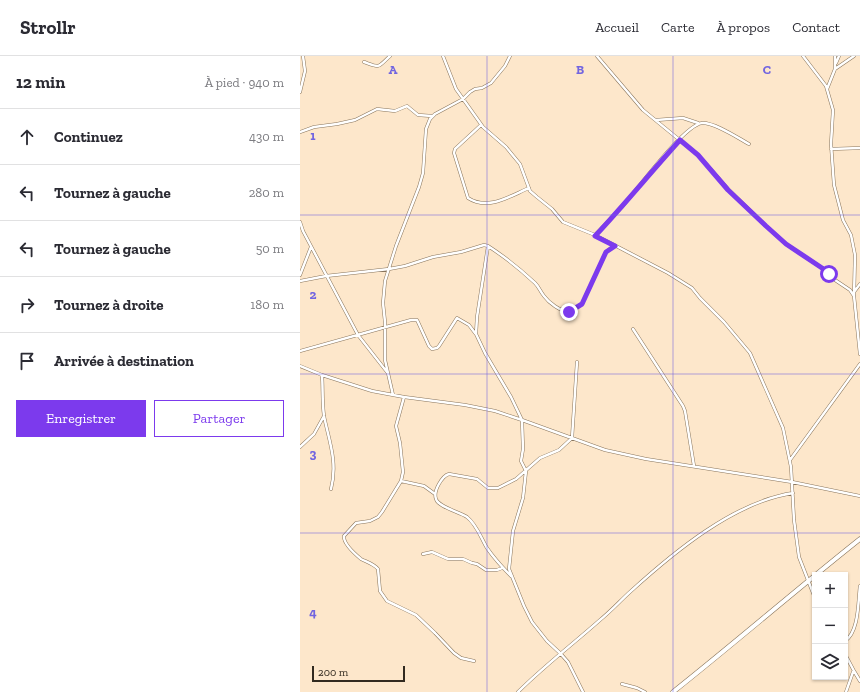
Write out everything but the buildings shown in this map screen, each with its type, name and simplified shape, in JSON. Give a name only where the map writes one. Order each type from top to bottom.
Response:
[{"type":"street","points":[[300,92],[305,70],[303,56]]},
{"type":"street","points":[[364,62],[374,66],[379,65],[384,63],[390,56]]},
{"type":"street","points":[[443,56],[456,89],[481,125],[506,146],[520,164],[529,188],[537,198],[552,209],[563,222],[595,236],[668,273],[692,288],[724,322],[750,353],[783,428],[790,460],[794,520],[799,557],[812,590]]},
{"type":"street","points":[[300,132],[314,127],[355,120],[377,109],[395,111],[407,106],[418,115],[432,116],[463,99],[475,89],[482,88],[491,83],[505,66],[510,56]]},
{"type":"street","points":[[597,56],[643,110],[698,155],[728,190],[774,234],[786,244],[822,268],[854,294]]},
{"type":"street","points":[[803,56],[822,79],[827,89],[833,110],[831,125],[834,185],[844,220],[851,235],[855,255],[854,294],[860,354]]},
{"type":"street","points":[[835,56],[835,67]]},
{"type":"street","points":[[827,89],[839,56]]},
{"type":"street","points":[[835,67],[854,56]]},
{"type":"street","points":[[393,395],[385,360],[383,303],[385,281],[423,173],[426,129],[432,116]]},
{"type":"street","points":[[656,120],[683,118],[698,124],[712,124],[749,144]]},
{"type":"street","points":[[595,236],[680,140],[698,124]]},
{"type":"street","points":[[481,125],[455,149],[454,153],[468,198],[474,202],[487,204],[529,188]]},
{"type":"street","points":[[832,149],[860,148]]},
{"type":"street","points":[[300,222],[326,276],[358,335],[387,373]]},
{"type":"street","points":[[300,281],[326,276],[405,266],[433,257],[461,252],[484,245],[499,253],[536,284],[546,299],[563,310],[569,312],[582,304],[606,252],[615,246]]},
{"type":"street","points":[[476,334],[477,317],[488,246]]},
{"type":"street","points":[[300,275],[312,247]]},
{"type":"street","points":[[854,294],[860,284]]},
{"type":"street","points":[[300,351],[411,320],[417,320],[429,346],[432,349],[439,346],[457,318],[469,325],[476,334],[522,420],[523,449],[521,461],[526,471],[524,498],[513,530],[509,564],[511,576],[532,622],[547,641],[560,653],[570,667],[583,692]]},
{"type":"street","points":[[633,329],[683,406],[694,466]]},
{"type":"street","points":[[511,576],[502,568],[471,521],[459,513],[438,503],[435,498],[435,494],[440,481],[447,474],[477,480],[487,487],[495,488],[507,484],[526,471],[540,458],[559,450],[572,438],[577,362]]},
{"type":"street","points":[[790,460],[860,364]]},
{"type":"street","points":[[300,366],[322,375],[372,391],[495,411],[605,450],[646,459],[792,482],[860,496]]},
{"type":"street","points":[[322,375],[324,416],[334,464],[334,475],[331,489]]},
{"type":"street","points":[[404,397],[396,426],[400,443],[403,472],[401,480],[378,517],[370,521],[356,522],[344,536],[344,541],[352,551],[362,559],[376,566],[378,569],[380,591],[387,601],[416,615],[454,653],[461,658],[474,661]]},
{"type":"street","points":[[300,447],[314,434],[324,416]]},
{"type":"street","points":[[401,480],[424,486],[435,494]]},
{"type":"street","points":[[518,692],[522,690],[560,653],[601,620],[649,575],[701,533],[738,512],[779,495],[793,493]]},
{"type":"street","points":[[673,692],[860,539]]},
{"type":"street","points":[[423,554],[432,552],[448,559],[463,559],[477,564],[486,570],[497,570],[502,568]]},
{"type":"street","points":[[848,638],[856,625],[860,586]]},
{"type":"street","points":[[848,660],[860,681]]},
{"type":"street","points":[[846,692],[854,671]]},
{"type":"street","points":[[622,684],[645,692]]},
{"type":"route","points":[[569,312],[582,304],[606,252],[615,246],[595,236],[680,140],[698,155],[728,190],[786,244],[829,274]]}]
